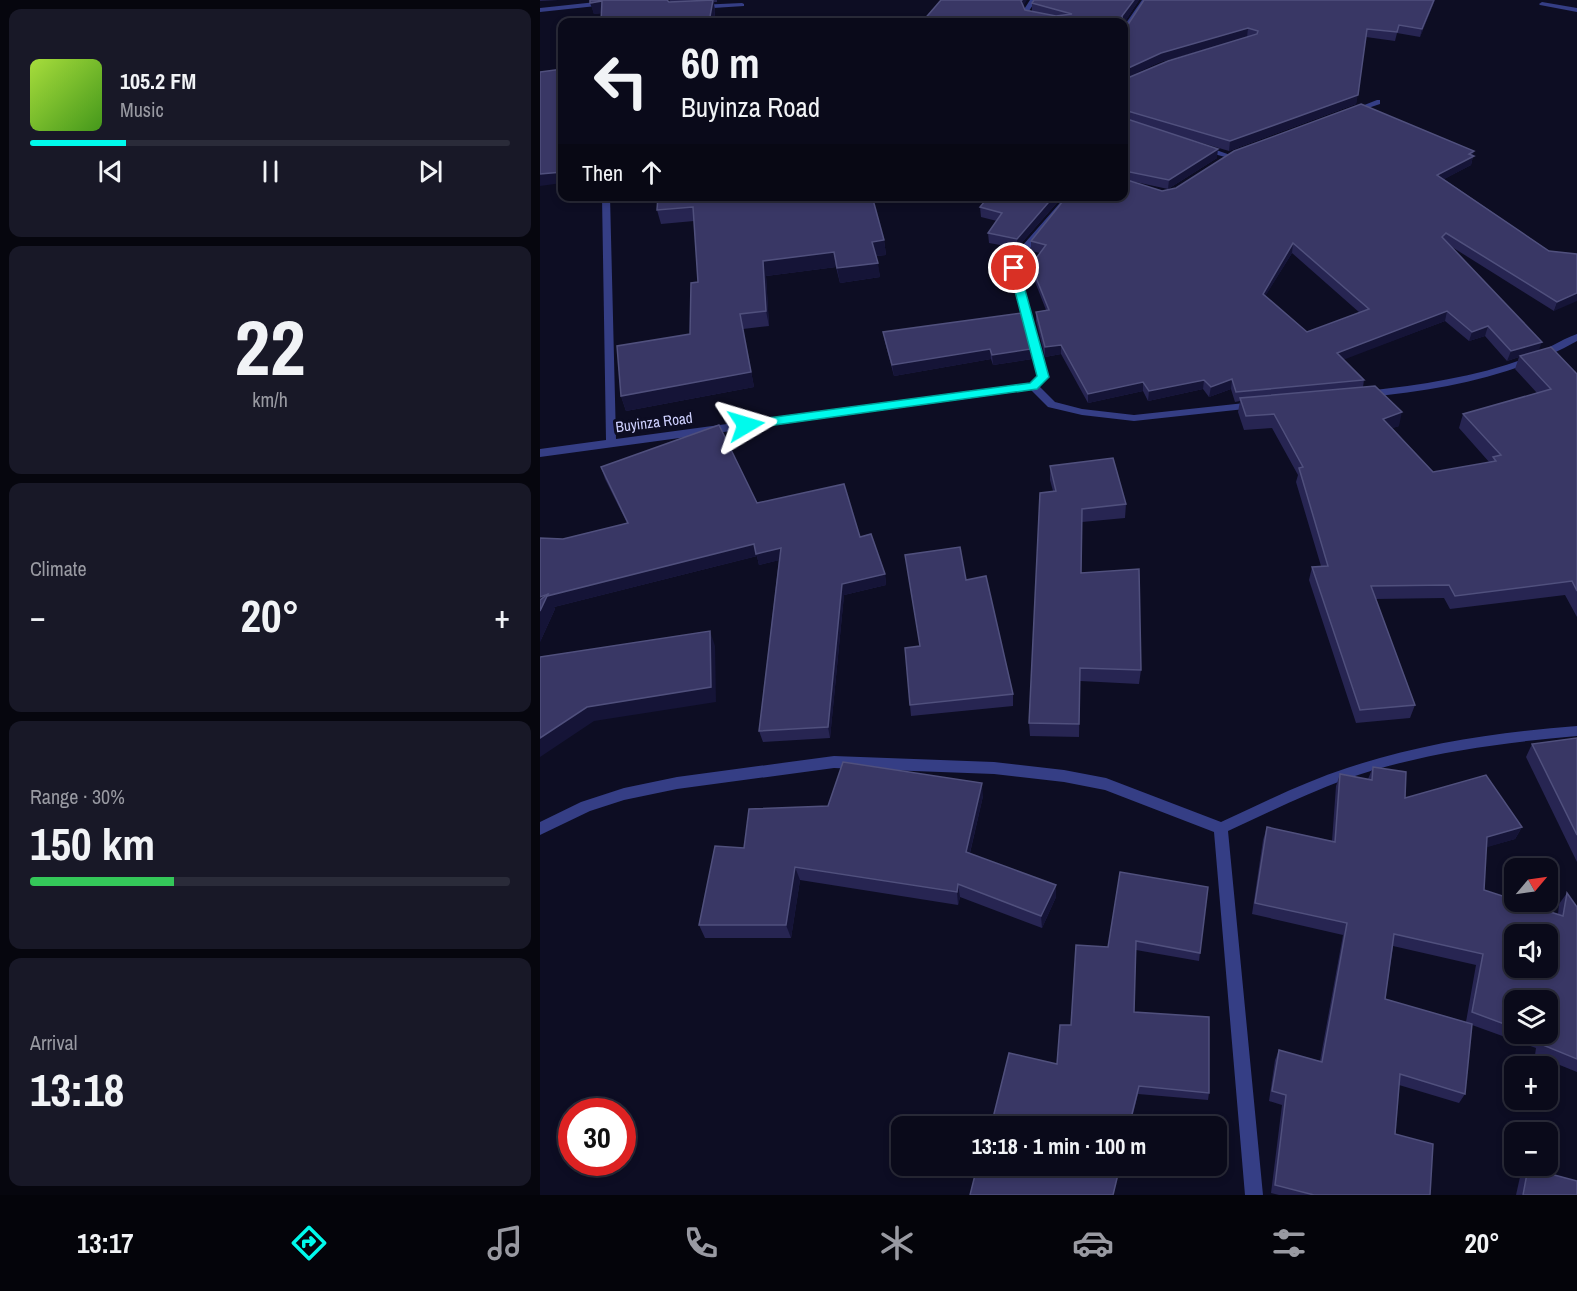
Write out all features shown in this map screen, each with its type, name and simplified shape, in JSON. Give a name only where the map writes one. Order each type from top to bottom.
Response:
[{"type":"street","points":[[540,10],[633,0]]},
{"type":"street","points":[[1032,0],[1026,11],[1029,16],[1041,18]]},
{"type":"street","points":[[1128,25],[1146,0]]},
{"type":"street","points":[[1542,4],[1577,10]]},
{"type":"street","points":[[684,8],[742,5]]},
{"type":"street","points":[[1346,114],[1377,102]]},
{"type":"street","points":[[1197,146],[1229,156]]},
{"type":"street","points":[[1215,164],[1240,152]]},
{"type":"street","points":[[606,201],[611,442]]},
{"type":"street","points":[[1067,201],[1014,261],[1021,297],[1033,333],[1043,377],[1033,386],[1053,405],[1082,412],[1134,418],[1261,404]]},
{"type":"street","points":[[1354,395],[1400,392],[1488,372],[1540,357],[1577,337]]},
{"type":"street","name":"Buyinza Road","points":[[540,453],[931,402],[1033,386]]},
{"type":"street","points":[[540,829],[576,810],[624,794],[677,783],[834,762],[994,768],[1064,776],[1106,784],[1221,828],[1347,774],[1406,756],[1470,742],[1577,731]]},
{"type":"street","points":[[1221,828],[1254,1195]]},
{"type":"building","points":[[590,0],[667,0],[669,2],[713,0],[710,18],[601,18],[602,1],[590,3]]},
{"type":"building","points":[[941,0],[1022,0],[1025,10],[1056,16],[1072,14],[1032,3],[1034,0],[1134,0],[1122,18],[925,18]]},
{"type":"building","points":[[1144,0],[1434,0],[1422,29],[1399,25],[1397,32],[1367,29],[1358,95],[1230,141],[1128,111],[1128,78],[1168,61],[1257,34],[1258,31],[1248,28],[1161,53],[1128,68],[1128,24]]},
{"type":"building","points":[[558,70],[558,172],[540,174],[540,72]]},
{"type":"building","points":[[1361,104],[1474,151],[1469,154],[1474,156],[1437,175],[1549,251],[1577,254],[1577,293],[1557,302],[1446,233],[1442,237],[1542,342],[1511,351],[1488,326],[1472,332],[1447,311],[1337,353],[1364,380],[1236,392],[1232,379],[1211,387],[1204,380],[1149,391],[1143,382],[1088,394],[1061,345],[1045,347],[1036,312],[1049,310],[1031,265],[1046,245],[1031,241],[1063,201],[1128,201],[1128,180],[1162,191],[1176,188],[1234,151]],"holes":[[[1293,243],[1369,309],[1307,332],[1263,294]]]},
{"type":"building","points":[[1128,119],[1218,149],[1169,180],[1128,172]]},
{"type":"building","points":[[658,201],[873,201],[884,240],[872,242],[878,263],[837,268],[834,252],[763,261],[766,311],[740,314],[751,372],[621,396],[617,346],[690,334],[691,283],[698,282],[693,207],[657,210]]},
{"type":"building","points":[[985,201],[1050,201],[1017,239],[988,233],[1002,213],[980,207]]},
{"type":"building","points":[[1022,313],[1031,349],[992,355],[990,349],[892,365],[883,332]]},
{"type":"building","points":[[1551,347],[1577,374],[1577,591],[1572,581],[1455,596],[1449,585],[1371,586],[1415,705],[1360,710],[1312,567],[1328,566],[1299,468],[1303,467],[1274,414],[1246,416],[1240,398],[1375,386],[1402,412],[1383,419],[1433,472],[1496,461],[1493,457],[1501,455],[1463,414],[1551,389],[1520,356]]},
{"type":"building","points":[[719,425],[757,503],[844,484],[860,537],[871,534],[885,574],[842,584],[828,727],[759,731],[781,548],[756,554],[754,544],[540,597],[540,538],[563,539],[628,523],[601,467]]},
{"type":"building","points":[[1113,458],[1126,504],[1082,509],[1081,573],[1139,569],[1141,670],[1080,668],[1079,724],[1029,723],[1040,493],[1056,491],[1050,466]]},
{"type":"building","points":[[960,547],[966,580],[986,576],[1013,694],[910,705],[905,648],[920,646],[905,555]]},
{"type":"building","points":[[548,594],[540,611],[540,600]]},
{"type":"building","points":[[710,631],[711,687],[587,707],[540,738],[540,657]]},
{"type":"building","points":[[1577,738],[1577,835],[1532,744]]},
{"type":"building","points":[[843,762],[982,783],[966,852],[1056,885],[1041,916],[958,884],[957,892],[795,867],[786,925],[699,925],[715,846],[744,848],[749,809],[828,806]]},
{"type":"building","points":[[1373,767],[1406,772],[1405,798],[1486,775],[1522,827],[1487,837],[1484,890],[1504,896],[1504,912],[1550,912],[1563,916],[1567,893],[1577,907],[1577,1059],[1543,1045],[1558,1044],[1558,990],[1504,990],[1504,1024],[1472,1012],[1483,954],[1394,934],[1385,999],[1472,1024],[1465,1094],[1400,1074],[1395,1134],[1433,1144],[1430,1195],[1314,1195],[1275,1185],[1286,1095],[1272,1091],[1279,1050],[1322,1062],[1347,923],[1255,903],[1267,827],[1335,842],[1340,774],[1372,780]]},
{"type":"building","points":[[1120,872],[1208,887],[1200,953],[1136,941],[1134,1012],[1209,1017],[1209,1093],[1139,1086],[1132,1116],[993,1116],[1009,1053],[1057,1064],[1060,1025],[1071,1025],[1076,945],[1108,947]]},
{"type":"building","points":[[975,1176],[1118,1176],[1113,1195],[970,1195]]},
{"type":"building","points":[[1527,1176],[1558,1176],[1577,1181],[1577,1195],[1523,1195]]},
{"type":"route","points":[[746,425],[931,402],[1033,386],[1043,377],[1014,268]]}]
